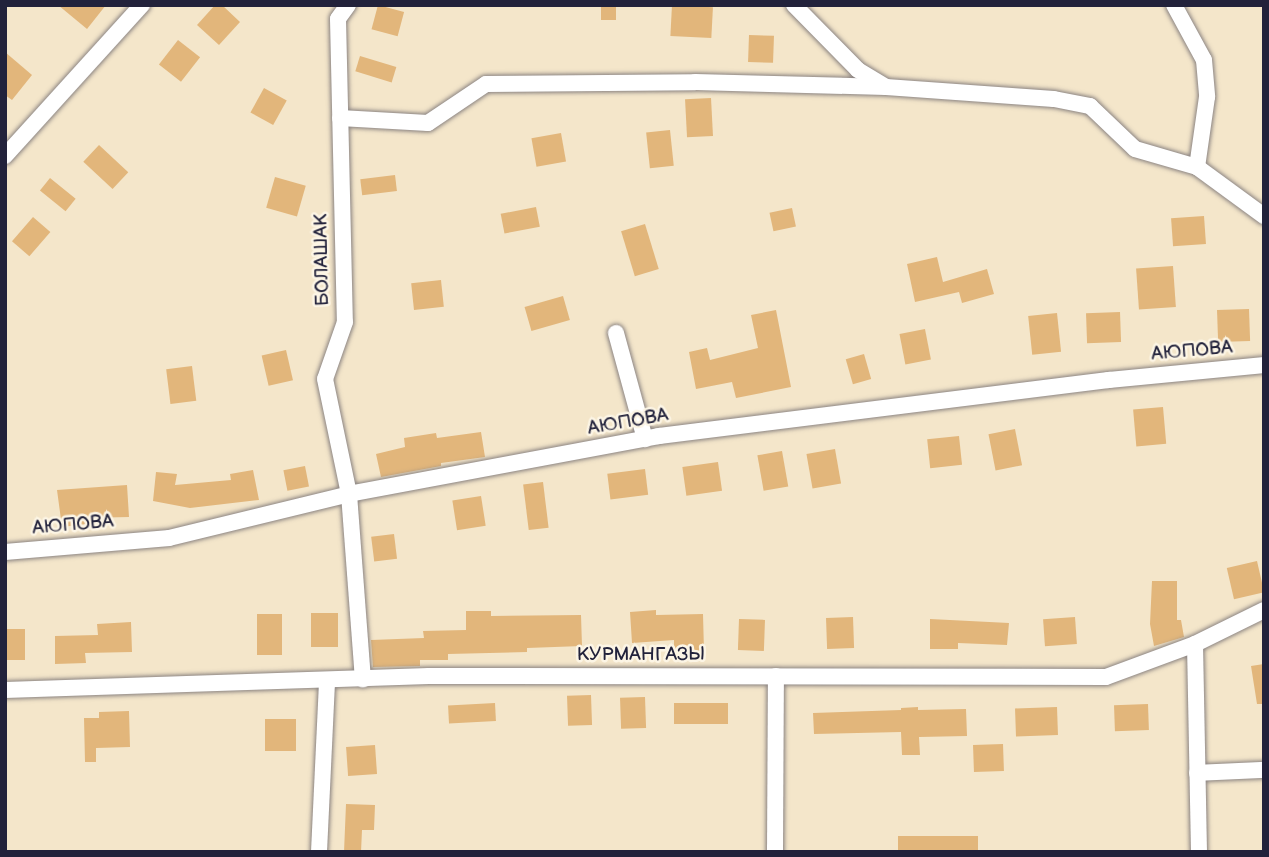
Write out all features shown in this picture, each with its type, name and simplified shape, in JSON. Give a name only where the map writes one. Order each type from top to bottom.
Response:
[{"type":"street","points":[[5,156],[142,5]]},
{"type":"street","name":"БОЛАШАК","points":[[348,5],[338,19],[345,322],[325,379],[349,494],[363,679]]},
{"type":"street","points":[[793,5],[858,70],[886,87]]},
{"type":"street","points":[[1174,5],[1204,60],[1208,97],[1197,167]]},
{"type":"street","points":[[340,118],[428,123],[486,84],[695,82],[886,87],[1054,99],[1090,106],[1135,149],[1197,167],[1264,216]]},
{"type":"street","points":[[616,333],[645,439]]},
{"type":"street","name":"АЮПОВА","points":[[5,552],[169,538],[349,494],[645,439],[1110,380],[1264,365]]},
{"type":"street","name":"КУРМАНГАЗЫ","points":[[5,690],[363,679],[1106,677],[1195,644],[1264,610]]},
{"type":"street","points":[[1195,644],[1199,852]]},
{"type":"street","points":[[775,852],[776,676]]},
{"type":"street","points":[[319,852],[327,680]]},
{"type":"street","points":[[1198,773],[1264,770]]},
{"type":"building","points":[[58,5],[106,5],[87,29]]},
{"type":"building","points":[[215,5],[222,5],[240,22],[219,45],[197,25]]},
{"type":"building","points":[[378,5],[404,12],[398,36],[372,29]]},
{"type":"building","points":[[601,5],[616,5],[616,20],[601,20]]},
{"type":"building","points":[[672,5],[713,7],[711,38],[670,36]]},
{"type":"building","points":[[749,35],[774,36],[773,63],[748,62]]},
{"type":"building","points":[[178,40],[200,57],[181,82],[159,64]]},
{"type":"building","points":[[5,52],[32,75],[12,100],[5,95]]},
{"type":"building","points":[[360,56],[396,67],[392,82],[355,71]]},
{"type":"building","points":[[264,88],[287,101],[273,125],[250,112]]},
{"type":"building","points":[[711,98],[713,136],[687,137],[685,99]]},
{"type":"building","points":[[670,130],[674,166],[650,168],[646,133]]},
{"type":"building","points":[[561,133],[566,162],[536,167],[531,138]]},
{"type":"building","points":[[99,145],[128,172],[113,189],[83,162]]},
{"type":"building","points":[[395,175],[397,191],[362,195],[360,179]]},
{"type":"building","points":[[275,177],[306,186],[297,217],[266,208]]},
{"type":"building","points":[[50,178],[76,199],[66,211],[40,190]]},
{"type":"building","points":[[536,207],[540,227],[504,234],[501,214]]},
{"type":"building","points":[[792,208],[796,227],[773,231],[770,213]]},
{"type":"building","points":[[1204,216],[1206,244],[1173,246],[1171,218]]},
{"type":"building","points":[[33,217],[50,232],[29,256],[12,241]]},
{"type":"building","points":[[645,224],[659,269],[635,276],[621,231]]},
{"type":"building","points":[[937,257],[943,282],[987,269],[994,294],[962,303],[959,292],[915,302],[907,264]]},
{"type":"building","points":[[1173,266],[1176,307],[1139,309],[1136,269]]},
{"type":"building","points":[[441,280],[444,307],[414,310],[411,283]]},
{"type":"building","points":[[563,296],[570,320],[531,331],[525,307]]},
{"type":"building","points":[[1249,309],[1250,341],[1218,342],[1217,310]]},
{"type":"building","points":[[776,310],[791,387],[736,398],[732,382],[696,389],[689,352],[707,348],[710,360],[758,348],[751,315]]},
{"type":"building","points":[[1120,312],[1121,342],[1087,343],[1086,313]]},
{"type":"building","points":[[1057,313],[1061,352],[1032,355],[1028,316]]},
{"type":"building","points":[[925,329],[931,359],[905,364],[899,334]]},
{"type":"building","points":[[286,350],[293,380],[269,386],[262,356]]},
{"type":"building","points":[[864,354],[871,379],[853,384],[846,359]]},
{"type":"building","points":[[192,366],[196,401],[170,404],[166,369]]},
{"type":"building","points":[[1163,407],[1166,444],[1136,446],[1133,410]]},
{"type":"building","points":[[1015,429],[1022,465],[996,470],[988,434]]},
{"type":"building","points":[[481,432],[485,457],[441,463],[441,466],[381,477],[376,454],[405,447],[404,438],[436,433],[437,438]]},
{"type":"building","points":[[959,436],[962,465],[930,468],[927,439]]},
{"type":"building","points":[[835,449],[841,483],[813,489],[806,454]]},
{"type":"building","points":[[782,451],[788,486],[764,491],[757,455]]},
{"type":"building","points":[[718,462],[722,491],[686,496],[682,467]]},
{"type":"building","points":[[305,466],[309,487],[287,491],[283,470]]},
{"type":"building","points":[[645,469],[648,495],[610,499],[607,474]]},
{"type":"building","points":[[253,470],[259,500],[190,508],[153,501],[156,472],[177,474],[175,485],[231,480],[230,474]]},
{"type":"building","points":[[543,482],[549,528],[529,530],[523,484]]},
{"type":"building","points":[[127,485],[129,517],[85,518],[86,524],[62,527],[57,490]]},
{"type":"building","points":[[481,496],[486,526],[457,530],[452,501]]},
{"type":"building","points":[[394,534],[397,559],[374,562],[371,537]]},
{"type":"building","points":[[1257,561],[1264,592],[1234,599],[1227,568]]},
{"type":"building","points":[[1152,581],[1177,581],[1177,620],[1181,620],[1184,637],[1154,646],[1150,624]]},
{"type":"building","points":[[656,610],[656,615],[703,614],[704,651],[674,652],[674,640],[632,643],[630,612]]},
{"type":"building","points":[[466,611],[491,611],[491,616],[581,615],[582,646],[527,648],[527,652],[448,654],[448,660],[420,660],[420,666],[373,667],[371,640],[424,638],[423,631],[466,630]]},
{"type":"building","points":[[311,613],[338,613],[338,647],[311,647]]},
{"type":"building","points":[[257,614],[282,614],[282,655],[257,655]]},
{"type":"building","points":[[853,617],[854,648],[827,649],[826,618]]},
{"type":"building","points":[[1075,617],[1077,644],[1045,646],[1043,619]]},
{"type":"building","points":[[739,619],[765,620],[764,651],[738,650]]},
{"type":"building","points":[[930,619],[1009,623],[1007,645],[958,643],[958,649],[930,649]]},
{"type":"building","points":[[131,622],[132,652],[85,653],[86,663],[55,664],[55,636],[98,635],[97,624]]},
{"type":"building","points":[[5,629],[25,629],[25,660],[5,660]]},
{"type":"building","points":[[1264,664],[1264,704],[1257,704],[1251,666]]},
{"type":"building","points":[[591,695],[592,725],[568,726],[567,696]]},
{"type":"building","points":[[645,697],[646,728],[621,729],[620,698]]},
{"type":"building","points":[[495,703],[496,721],[449,723],[448,705]]},
{"type":"building","points":[[674,703],[728,703],[728,724],[674,724]]},
{"type":"building","points":[[1148,704],[1149,730],[1115,731],[1114,705]]},
{"type":"building","points":[[918,707],[918,710],[966,709],[967,736],[919,737],[920,755],[902,755],[901,732],[814,734],[813,713]]},
{"type":"building","points":[[1057,707],[1058,735],[1016,736],[1015,708]]},
{"type":"building","points":[[129,711],[130,747],[96,748],[96,762],[85,762],[84,718],[99,718],[99,712]]},
{"type":"building","points":[[265,719],[296,719],[296,751],[265,751]]},
{"type":"building","points":[[1003,744],[1004,771],[974,772],[973,745]]},
{"type":"building","points":[[375,745],[377,774],[348,776],[346,747]]},
{"type":"building","points":[[346,804],[375,805],[374,830],[362,830],[361,852],[344,852]]},
{"type":"building","points":[[898,836],[978,836],[978,852],[898,852]]}]
